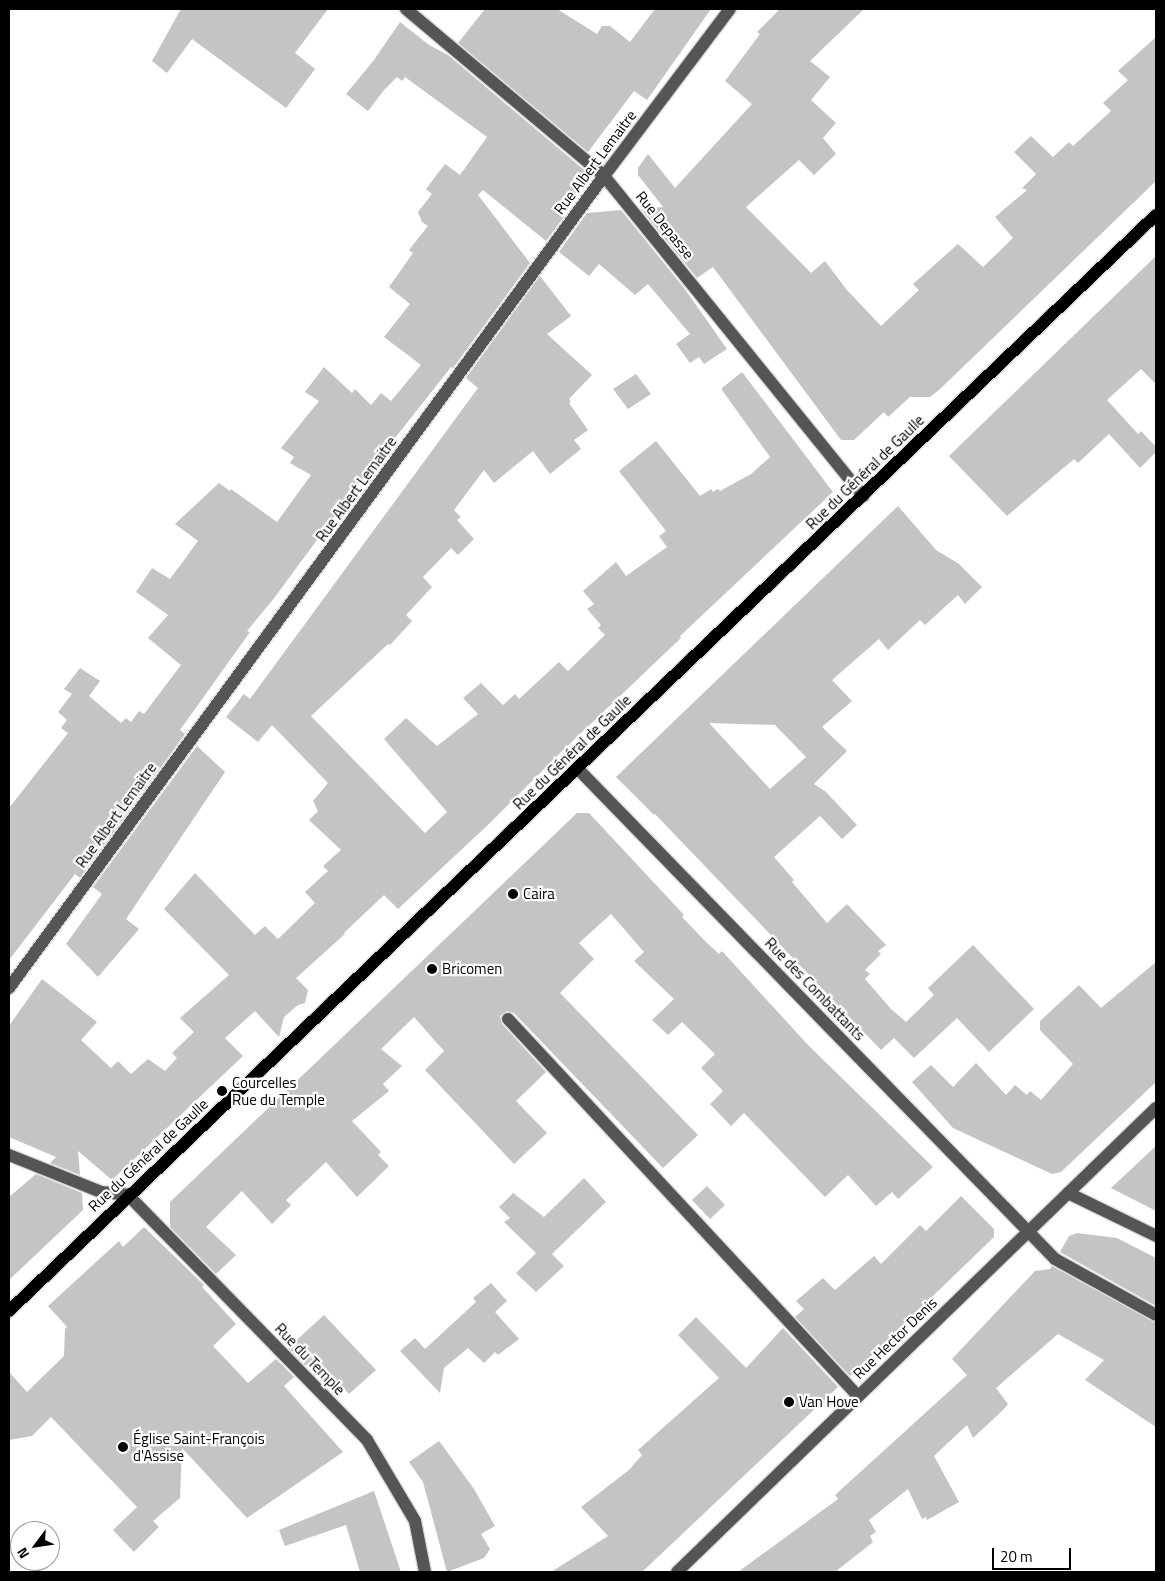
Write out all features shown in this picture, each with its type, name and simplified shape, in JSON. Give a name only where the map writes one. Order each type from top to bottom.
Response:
[{"type":"main road","name":"Rue du Général de Gaulle","points":[[9,1310],[578,769],[1156,215]]},
{"type":"street","name":"Rue Depasse","points":[[406,9],[604,176],[863,496]]},
{"type":"street","name":"Rue Albert Lemaitre","points":[[9,988],[604,176],[730,9]]},
{"type":"street","name":"Rue des Combattants","points":[[578,769],[1055,1259],[1156,1315]]},
{"type":"street","points":[[508,1019],[858,1396]]},
{"type":"street","name":"Rue Hector Denis","points":[[676,1572],[1156,1108]]},
{"type":"street","points":[[9,1155],[101,1192],[128,1195]]},
{"type":"street","points":[[1068,1193],[1156,1236]]},
{"type":"street","name":"Rue du Temple","points":[[128,1195],[367,1440],[415,1521],[425,1572]]},
{"type":"building","points":[[181,9],[328,9],[295,53],[315,69],[286,108],[192,39],[167,73],[152,61]]},
{"type":"building","points":[[485,9],[557,9],[597,34],[602,26],[610,26],[630,42],[655,9],[711,9],[647,100],[634,91],[588,152],[458,43]]},
{"type":"building","points":[[780,9],[864,9],[810,61],[830,77],[811,100],[836,123],[823,138],[836,154],[814,175],[799,160],[746,207],[811,273],[825,261],[846,289],[881,326],[919,290],[913,284],[958,244],[983,267],[1013,238],[995,217],[1027,190],[1022,188],[1036,174],[1014,152],[1031,136],[1053,157],[1069,142],[1073,146],[1111,111],[1103,103],[1128,80],[1118,71],[1156,37],[1156,181],[940,389],[930,397],[910,397],[888,417],[884,412],[854,440],[841,440],[713,267],[697,278],[641,209],[663,207],[638,175],[638,168],[648,154],[675,188],[752,104],[725,81],[760,34],[757,32]]},
{"type":"building","points":[[400,22],[429,45],[448,55],[590,175],[560,215],[566,214],[546,241],[483,190],[478,195],[530,263],[453,368],[451,367],[347,499],[275,597],[247,631],[250,632],[180,730],[185,734],[80,878],[75,874],[9,960],[9,808],[68,733],[61,728],[67,720],[58,712],[72,694],[64,689],[80,668],[100,681],[89,696],[121,723],[126,718],[131,722],[139,711],[144,714],[181,665],[148,638],[168,615],[136,592],[152,568],[170,579],[198,541],[175,524],[219,483],[230,491],[231,489],[277,522],[311,475],[290,463],[294,457],[281,448],[319,401],[305,392],[324,367],[352,393],[355,389],[371,405],[381,393],[391,401],[421,365],[384,337],[410,304],[389,287],[413,253],[409,250],[428,226],[422,222],[418,212],[432,194],[426,189],[445,164],[460,175],[487,137],[405,77],[402,81],[397,77],[368,111],[346,94],[374,60]]},
{"type":"building","points":[[621,210],[684,288],[727,349],[704,364],[699,357],[690,363],[676,344],[690,334],[648,284],[635,295],[599,264],[589,276],[559,252],[587,213]]},
{"type":"building","points":[[1156,256],[1156,384],[1141,369],[1107,400],[1138,434],[1141,431],[1156,447],[1156,452],[1140,468],[1109,434],[1078,463],[1074,459],[1007,516],[949,456]]},
{"type":"building","points":[[540,276],[571,316],[547,334],[592,375],[569,399],[571,402],[569,403],[588,430],[574,440],[581,449],[550,474],[533,451],[494,483],[484,470],[454,510],[461,517],[457,520],[474,539],[458,555],[451,548],[423,577],[432,587],[406,615],[412,621],[390,645],[388,644],[311,716],[425,833],[447,812],[384,739],[406,718],[437,746],[478,714],[463,698],[481,683],[503,705],[515,694],[519,699],[559,662],[568,671],[605,635],[598,628],[601,625],[587,609],[594,604],[583,591],[616,562],[626,576],[667,547],[659,536],[666,531],[619,471],[656,441],[700,496],[711,489],[713,492],[718,489],[720,491],[751,474],[770,457],[722,390],[742,372],[833,492],[680,636],[681,638],[490,823],[398,909],[384,895],[345,934],[296,978],[308,990],[305,1003],[298,1005],[284,1017],[279,1037],[255,1011],[225,1038],[243,1056],[112,1180],[78,1151],[80,1175],[50,1163],[56,1157],[9,1137],[9,1026],[42,979],[97,1022],[81,1040],[111,1068],[118,1061],[131,1074],[148,1059],[165,1071],[177,1058],[172,1053],[194,1032],[180,1018],[229,975],[164,909],[195,873],[255,935],[265,926],[278,939],[315,903],[305,892],[328,871],[323,866],[341,850],[309,820],[318,811],[313,801],[328,783],[272,725],[258,742],[226,717],[244,694],[250,699],[478,388],[466,378]]},
{"type":"building","points":[[636,374],[651,394],[628,409],[613,389]]},
{"type":"building","points":[[898,506],[936,550],[959,564],[982,587],[965,604],[958,595],[925,625],[920,620],[888,650],[879,639],[832,680],[852,701],[822,727],[847,751],[814,784],[825,791],[857,825],[842,839],[820,816],[774,857],[794,880],[792,882],[827,923],[847,904],[886,945],[878,951],[881,954],[865,970],[870,974],[865,979],[891,1009],[906,1022],[934,995],[928,988],[973,945],[1034,1009],[989,1052],[957,1018],[914,1058],[894,1038],[881,1050],[655,814],[616,777]],"holes":[[[709,723],[775,725],[806,757],[770,789]]]},
{"type":"building","points":[[197,746],[225,772],[126,919],[139,929],[98,977],[66,944],[102,894],[93,887]]},
{"type":"building","points":[[577,813],[589,813],[684,915],[682,917],[705,941],[719,954],[722,951],[808,1045],[933,1167],[898,1199],[892,1192],[876,1206],[848,1175],[825,1197],[744,1113],[731,1126],[710,1104],[723,1091],[701,1068],[715,1054],[682,1022],[668,1035],[652,1020],[674,999],[634,961],[644,952],[611,914],[579,943],[594,959],[560,993],[698,1135],[663,1168],[514,1013],[507,1011],[500,1016],[502,1024],[546,1072],[516,1101],[547,1133],[514,1164],[425,1070],[444,1051],[414,1017],[381,1049],[402,1066],[383,1084],[389,1091],[352,1121],[381,1152],[378,1155],[389,1166],[357,1197],[326,1162],[286,1200],[291,1205],[272,1224],[242,1191],[206,1227],[236,1255],[216,1274],[170,1227],[170,1202]]},
{"type":"building","points":[[1156,962],[1156,1082],[1061,1172],[1052,1174],[953,1128],[912,1082],[931,1065],[953,1087],[976,1063],[1006,1095],[1015,1085],[1027,1095],[1030,1091],[1041,1100],[1073,1064],[1040,1030],[1040,1021],[1079,985],[1101,1008]]},
{"type":"building","points":[[1156,1146],[1156,1211],[1111,1188]]},
{"type":"building","points":[[36,1174],[82,1193],[83,1210],[9,1280],[9,1197]]},
{"type":"building","points":[[584,1178],[606,1202],[552,1254],[564,1266],[536,1292],[516,1273],[536,1253],[504,1222],[510,1218],[499,1207],[513,1193],[544,1217]]},
{"type":"building","points":[[707,1186],[725,1205],[710,1219],[692,1200]]},
{"type":"building","points":[[961,1196],[994,1229],[994,1237],[850,1376],[795,1317],[804,1309],[796,1301],[823,1278],[835,1290],[874,1256],[881,1264],[920,1225],[926,1231]]},
{"type":"building","points":[[144,1227],[204,1285],[202,1287],[236,1324],[213,1346],[248,1383],[276,1359],[294,1377],[284,1386],[343,1452],[247,1518],[182,1448],[180,1498],[153,1521],[159,1527],[134,1552],[113,1530],[137,1507],[51,1417],[32,1436],[9,1440],[9,1372],[27,1392],[64,1356],[65,1329],[67,1327],[48,1306],[119,1241],[123,1247]]},
{"type":"building","points":[[1077,1233],[1117,1238],[1156,1258],[1156,1306],[1060,1252],[1069,1236]]},
{"type":"building","points":[[1052,1266],[1156,1323],[1156,1427],[1085,1380],[1104,1360],[1058,1334],[996,1388],[1008,1404],[1002,1411],[973,1438],[967,1425],[934,1456],[959,1502],[927,1520],[926,1517],[922,1519],[908,1489],[869,1520],[876,1532],[870,1536],[873,1542],[835,1572],[738,1572],[838,1499],[835,1495],[967,1375],[952,1359],[1035,1271],[1050,1269]]},
{"type":"building","points":[[491,1283],[507,1301],[495,1312],[519,1339],[498,1355],[495,1352],[484,1363],[468,1348],[444,1368],[440,1393],[400,1351],[415,1338],[425,1349],[476,1302],[473,1298]]},
{"type":"building","points":[[324,1315],[376,1370],[349,1394],[315,1358],[306,1366],[288,1348]]},
{"type":"building","points":[[696,1317],[746,1368],[783,1328],[838,1387],[642,1572],[551,1572],[608,1536],[581,1507],[629,1470],[642,1455],[638,1450],[719,1378],[678,1335]]},
{"type":"building","points":[[439,1441],[474,1489],[495,1526],[481,1534],[490,1549],[484,1558],[447,1572],[423,1482],[409,1462]]},
{"type":"building","points":[[374,1491],[401,1572],[360,1572],[346,1525],[285,1546],[279,1530]]},
{"type":"place","name":"Caira","points":[[513,894]]},
{"type":"place","name":"Bricomen","points":[[432,969]]},
{"type":"place","name":"Courcelles Rue du Temple","points":[[222,1091]]},
{"type":"place","name":"Van Hove","points":[[789,1402]]},
{"type":"place","name":"Église Saint-François d'Assise","points":[[123,1447]]}]
